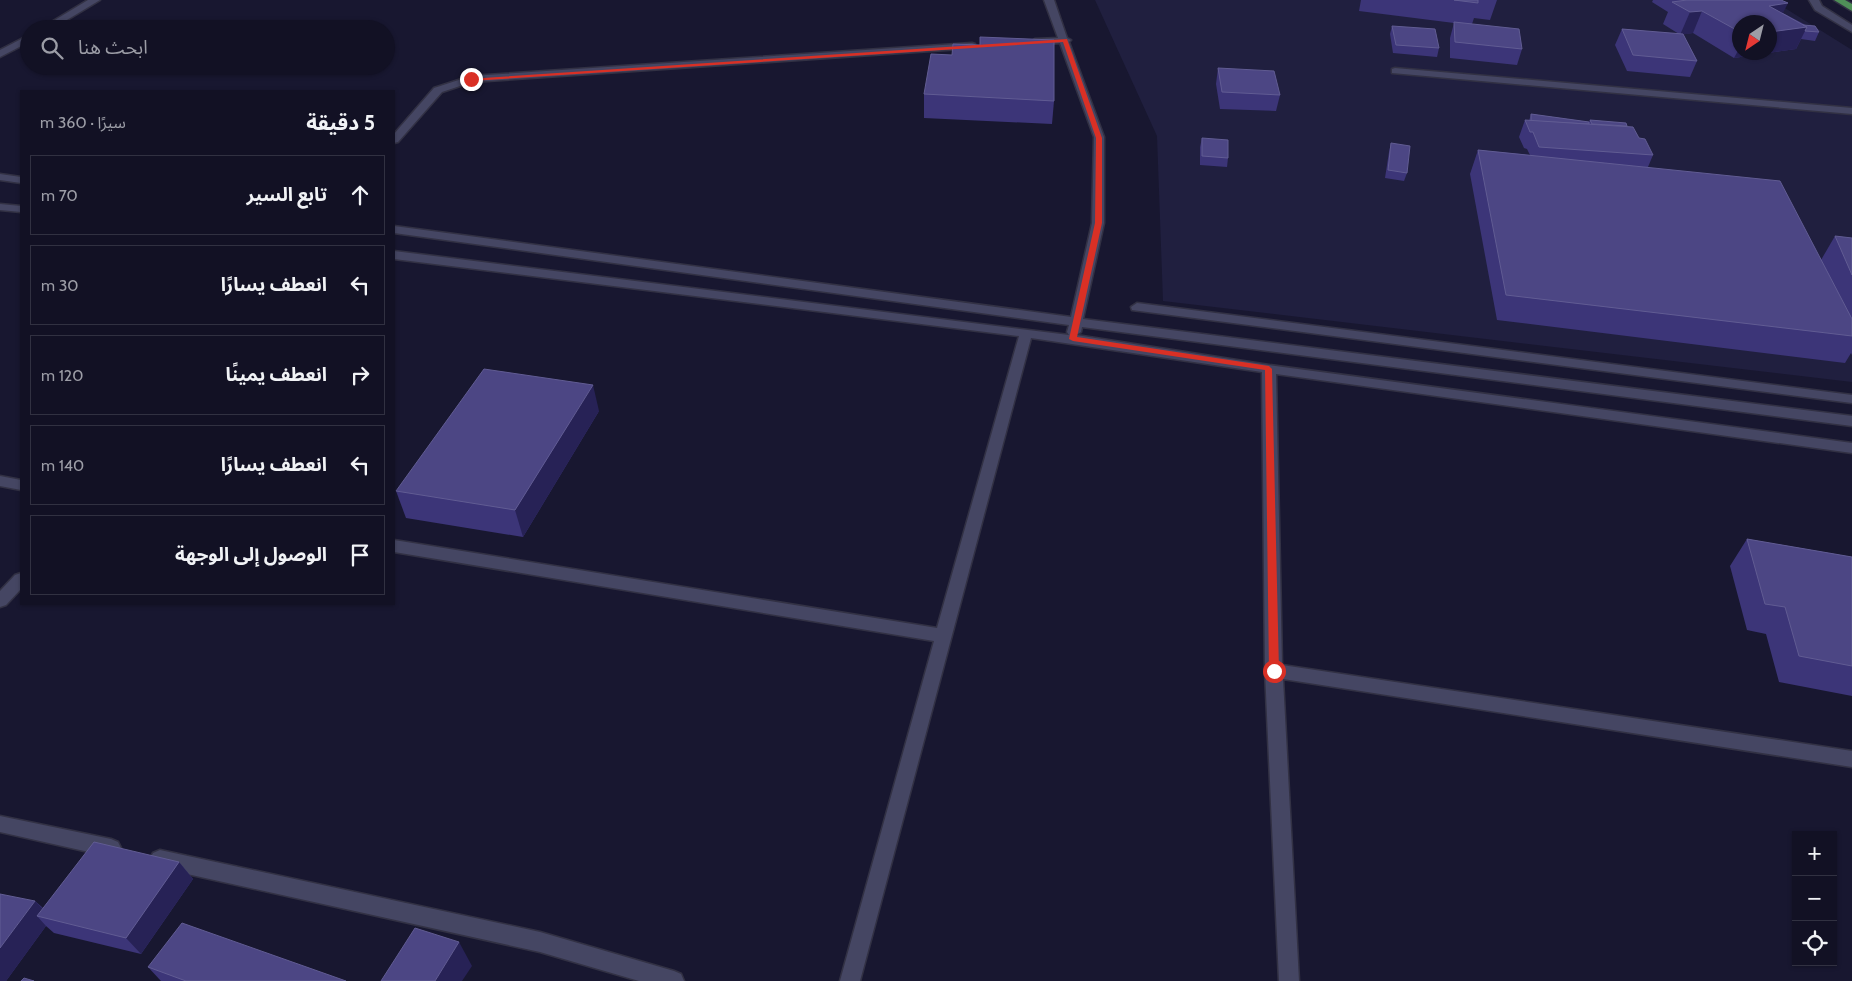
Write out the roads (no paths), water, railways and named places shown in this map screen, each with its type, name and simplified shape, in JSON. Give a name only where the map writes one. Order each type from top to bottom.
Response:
[{"type":"main road","points":[[1839,0],[1852,8]]},
{"type":"street","points":[[61,20],[95,0]]},
{"type":"street","points":[[1049,0],[1066,40],[1099,138],[1098,223],[1073,339]]},
{"type":"street","points":[[1814,0],[1818,8],[1852,29]]},
{"type":"street","points":[[1026,43],[1066,40]]},
{"type":"street","points":[[0,54],[20,43]]},
{"type":"street","points":[[395,139],[438,90],[471,79],[986,46]]},
{"type":"street","points":[[1395,71],[1852,111]]},
{"type":"street","points":[[0,177],[20,180]]},
{"type":"street","points":[[0,207],[20,210]]},
{"type":"street","points":[[395,229],[1076,322],[1852,421]]},
{"type":"street","points":[[395,255],[1073,339],[1269,369],[1852,448]]},
{"type":"street","points":[[1137,307],[1852,399]]},
{"type":"street","points":[[850,981],[1026,333]]},
{"type":"street","points":[[1269,369],[1274,671],[1289,981]]},
{"type":"street","points":[[0,481],[20,485]]},
{"type":"street","points":[[395,546],[944,636]]},
{"type":"street","points":[[0,601],[20,580]]},
{"type":"street","points":[[1274,671],[1852,759]]},
{"type":"street","points":[[0,824],[540,942],[674,981]]}]
